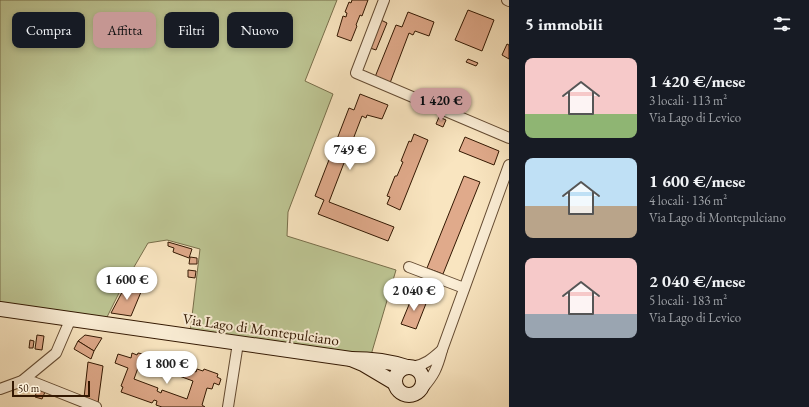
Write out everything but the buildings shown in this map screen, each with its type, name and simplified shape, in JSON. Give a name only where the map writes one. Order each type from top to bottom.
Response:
[{"type":"street","points":[[384,0],[356,73],[509,138]]},
{"type":"street","points":[[396,387],[406,396],[410,396],[420,391],[433,375],[438,366],[442,350],[464,288],[509,166]]},
{"type":"street","points":[[408,267],[464,288]]},
{"type":"street","name":"Via Lago di Montepulciano","points":[[0,309],[351,359],[396,363],[410,367]]},
{"type":"street","points":[[0,389],[22,381],[56,353],[71,318]]},
{"type":"street","points":[[228,407],[238,343]]},
{"type":"street","points":[[400,407],[395,379],[399,371],[410,367],[420,366],[430,361],[442,350]]},
{"type":"street","name":"Via Lago di Montepulciano","points":[[351,359],[363,364],[396,387]]},
{"type":"street","points":[[410,367],[420,372],[424,380],[412,407]]},
{"type":"street","points":[[22,381],[33,382],[96,407]]},
{"type":"green space","points":[[0,0],[337,0],[305,81],[333,94],[288,212],[287,236],[396,270],[371,355],[190,333],[200,249],[167,240],[148,243],[120,291],[105,321],[0,306]]}]
